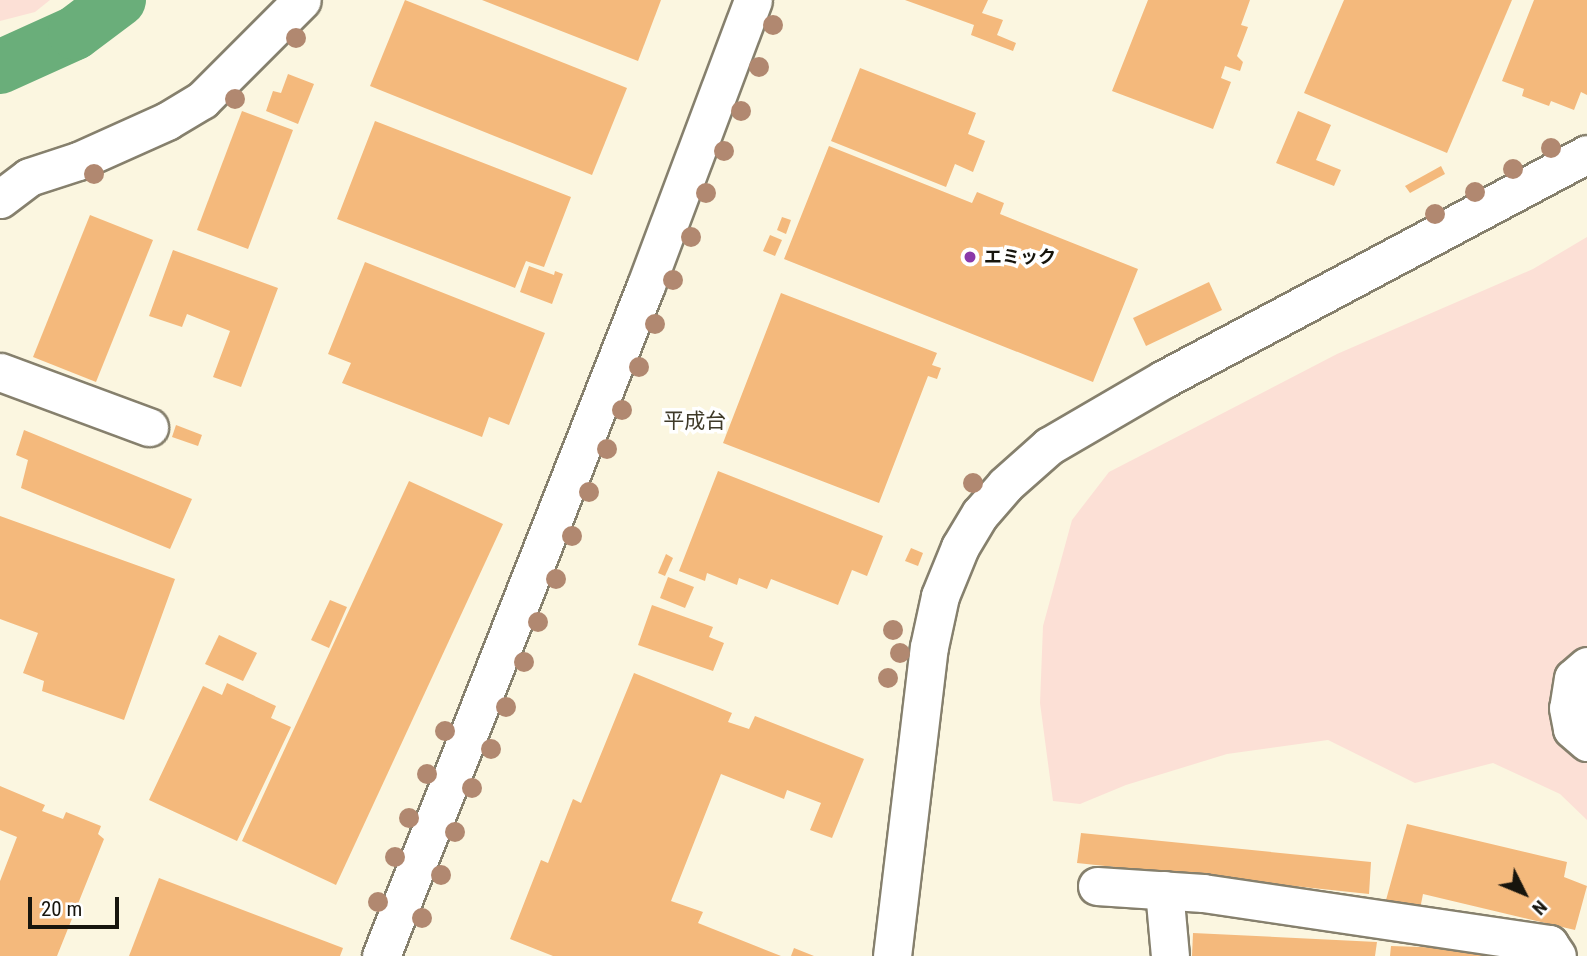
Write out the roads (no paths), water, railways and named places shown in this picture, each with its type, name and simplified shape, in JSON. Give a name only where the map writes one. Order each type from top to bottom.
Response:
[{"type":"street","points":[[0,199],[29,177],[78,162],[167,121],[202,100],[302,0]]},
{"type":"street","points":[[381,956],[646,285],[753,0]]},
{"type":"street","points":[[892,956],[929,647],[940,596],[960,547],[980,514],[1005,485],[1061,439],[1164,379],[1587,154]]},
{"type":"street","points":[[0,372],[149,427]]},
{"type":"street","points":[[1587,666],[1573,678],[1568,708],[1572,729],[1587,742]]},
{"type":"street","points":[[1097,886],[1203,893],[1549,944],[1557,956]]},
{"type":"street","points":[[1164,890],[1170,956]]},
{"type":"waterway","points":[[0,67],[75,33],[119,0]]},
{"type":"place","name":"エミック","points":[[970,257]]},
{"type":"district","name":"平成台","points":[[695,421]]}]
